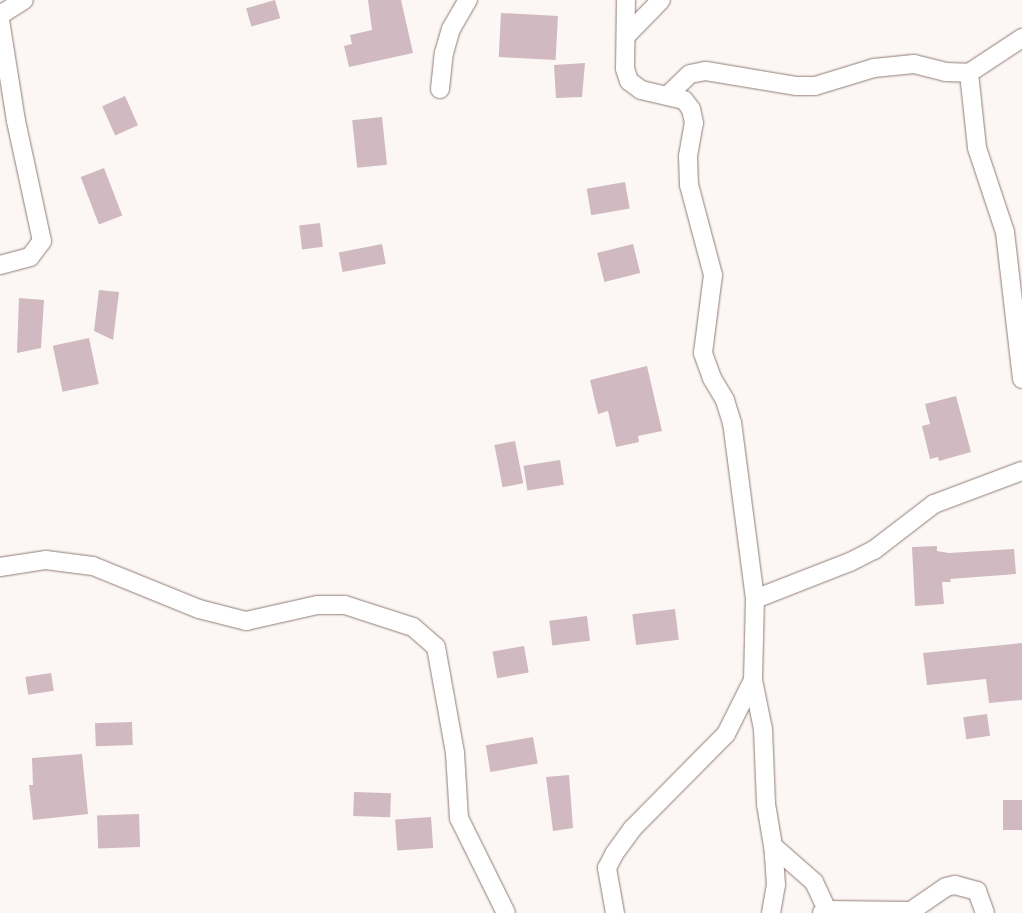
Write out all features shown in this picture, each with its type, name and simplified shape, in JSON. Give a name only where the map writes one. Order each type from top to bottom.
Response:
[{"type":"street","points":[[0,15],[24,0]]},
{"type":"street","points":[[440,89],[444,53],[451,29],[468,0]]},
{"type":"street","points":[[626,0],[625,69],[629,81],[640,90],[684,100],[691,109],[694,123],[688,156],[688,185],[713,275],[703,354],[712,378],[726,400],[732,424],[755,599],[753,680],[763,729],[766,804],[773,846],[776,885],[771,913]]},
{"type":"street","points":[[626,36],[661,0]]},
{"type":"street","points":[[0,20],[16,121],[42,241],[30,257],[0,265]]},
{"type":"street","points":[[668,95],[690,74],[706,71],[797,86],[815,86],[874,68],[914,64],[945,72],[969,73],[1022,38]]},
{"type":"street","points":[[969,73],[977,148],[1006,239],[1022,379]]},
{"type":"street","points":[[755,599],[850,562],[874,550],[934,504],[1022,471]]},
{"type":"street","points":[[0,567],[46,560],[93,566],[199,609],[246,621],[318,605],[345,606],[413,627],[436,647],[454,753],[459,818],[506,913]]},
{"type":"street","points":[[615,913],[607,868],[614,854],[633,828],[726,734],[753,680]]},
{"type":"street","points":[[773,846],[814,882],[825,911],[911,911],[946,886],[955,885],[977,891],[984,913]]},
{"type":"building","points":[[275,0],[280,18],[251,27],[246,8]]},
{"type":"building","points":[[368,0],[401,0],[413,53],[349,67],[344,46],[352,44],[350,35],[372,30]]},
{"type":"building","points":[[501,13],[558,16],[556,60],[499,57]]},
{"type":"building","points":[[585,63],[582,97],[556,98],[554,65]]},
{"type":"building","points":[[125,96],[138,125],[115,135],[102,106]]},
{"type":"building","points":[[382,117],[387,165],[357,168],[352,120]]},
{"type":"building","points":[[104,168],[122,216],[99,225],[81,177]]},
{"type":"building","points":[[625,182],[630,209],[591,215],[587,189]]},
{"type":"building","points":[[320,223],[323,247],[302,249],[299,226]]},
{"type":"building","points":[[382,244],[386,264],[343,272],[339,252]]},
{"type":"building","points":[[633,244],[640,273],[604,282],[597,253]]},
{"type":"building","points":[[99,290],[119,292],[113,340],[94,331]]},
{"type":"building","points":[[19,298],[44,300],[41,348],[17,353]]},
{"type":"building","points":[[89,338],[99,384],[63,392],[53,346]]},
{"type":"building","points":[[647,366],[662,431],[638,436],[639,442],[616,447],[608,411],[598,414],[590,380]]},
{"type":"building","points":[[956,396],[971,452],[939,461],[938,457],[930,459],[922,426],[930,424],[925,404]]},
{"type":"building","points":[[515,441],[523,483],[503,487],[494,445]]},
{"type":"building","points":[[560,460],[564,485],[527,490],[523,466]]},
{"type":"building","points":[[937,546],[937,551],[949,553],[1014,549],[1016,574],[950,579],[951,582],[942,582],[944,604],[915,606],[912,547]]},
{"type":"building","points":[[675,609],[679,640],[636,645],[632,614]]},
{"type":"building","points":[[587,616],[590,641],[552,645],[549,621]]},
{"type":"building","points":[[1022,643],[1022,700],[989,703],[986,679],[927,685],[923,653]]},
{"type":"building","points":[[524,646],[529,673],[497,678],[492,652]]},
{"type":"building","points":[[51,673],[54,691],[28,695],[25,677]]},
{"type":"building","points":[[987,714],[990,736],[966,739],[963,717]]},
{"type":"building","points":[[132,722],[133,745],[96,746],[95,723]]},
{"type":"building","points":[[533,737],[538,764],[490,772],[486,745]]},
{"type":"building","points":[[82,754],[88,814],[33,820],[29,785],[33,785],[32,758]]},
{"type":"building","points":[[569,775],[573,828],[553,831],[546,777]]},
{"type":"building","points":[[354,792],[391,793],[390,817],[353,816]]},
{"type":"building","points":[[1003,800],[1022,800],[1022,830],[1003,830]]},
{"type":"building","points":[[139,814],[140,847],[98,848],[97,815]]},
{"type":"building","points":[[431,817],[433,848],[397,850],[395,820]]}]
